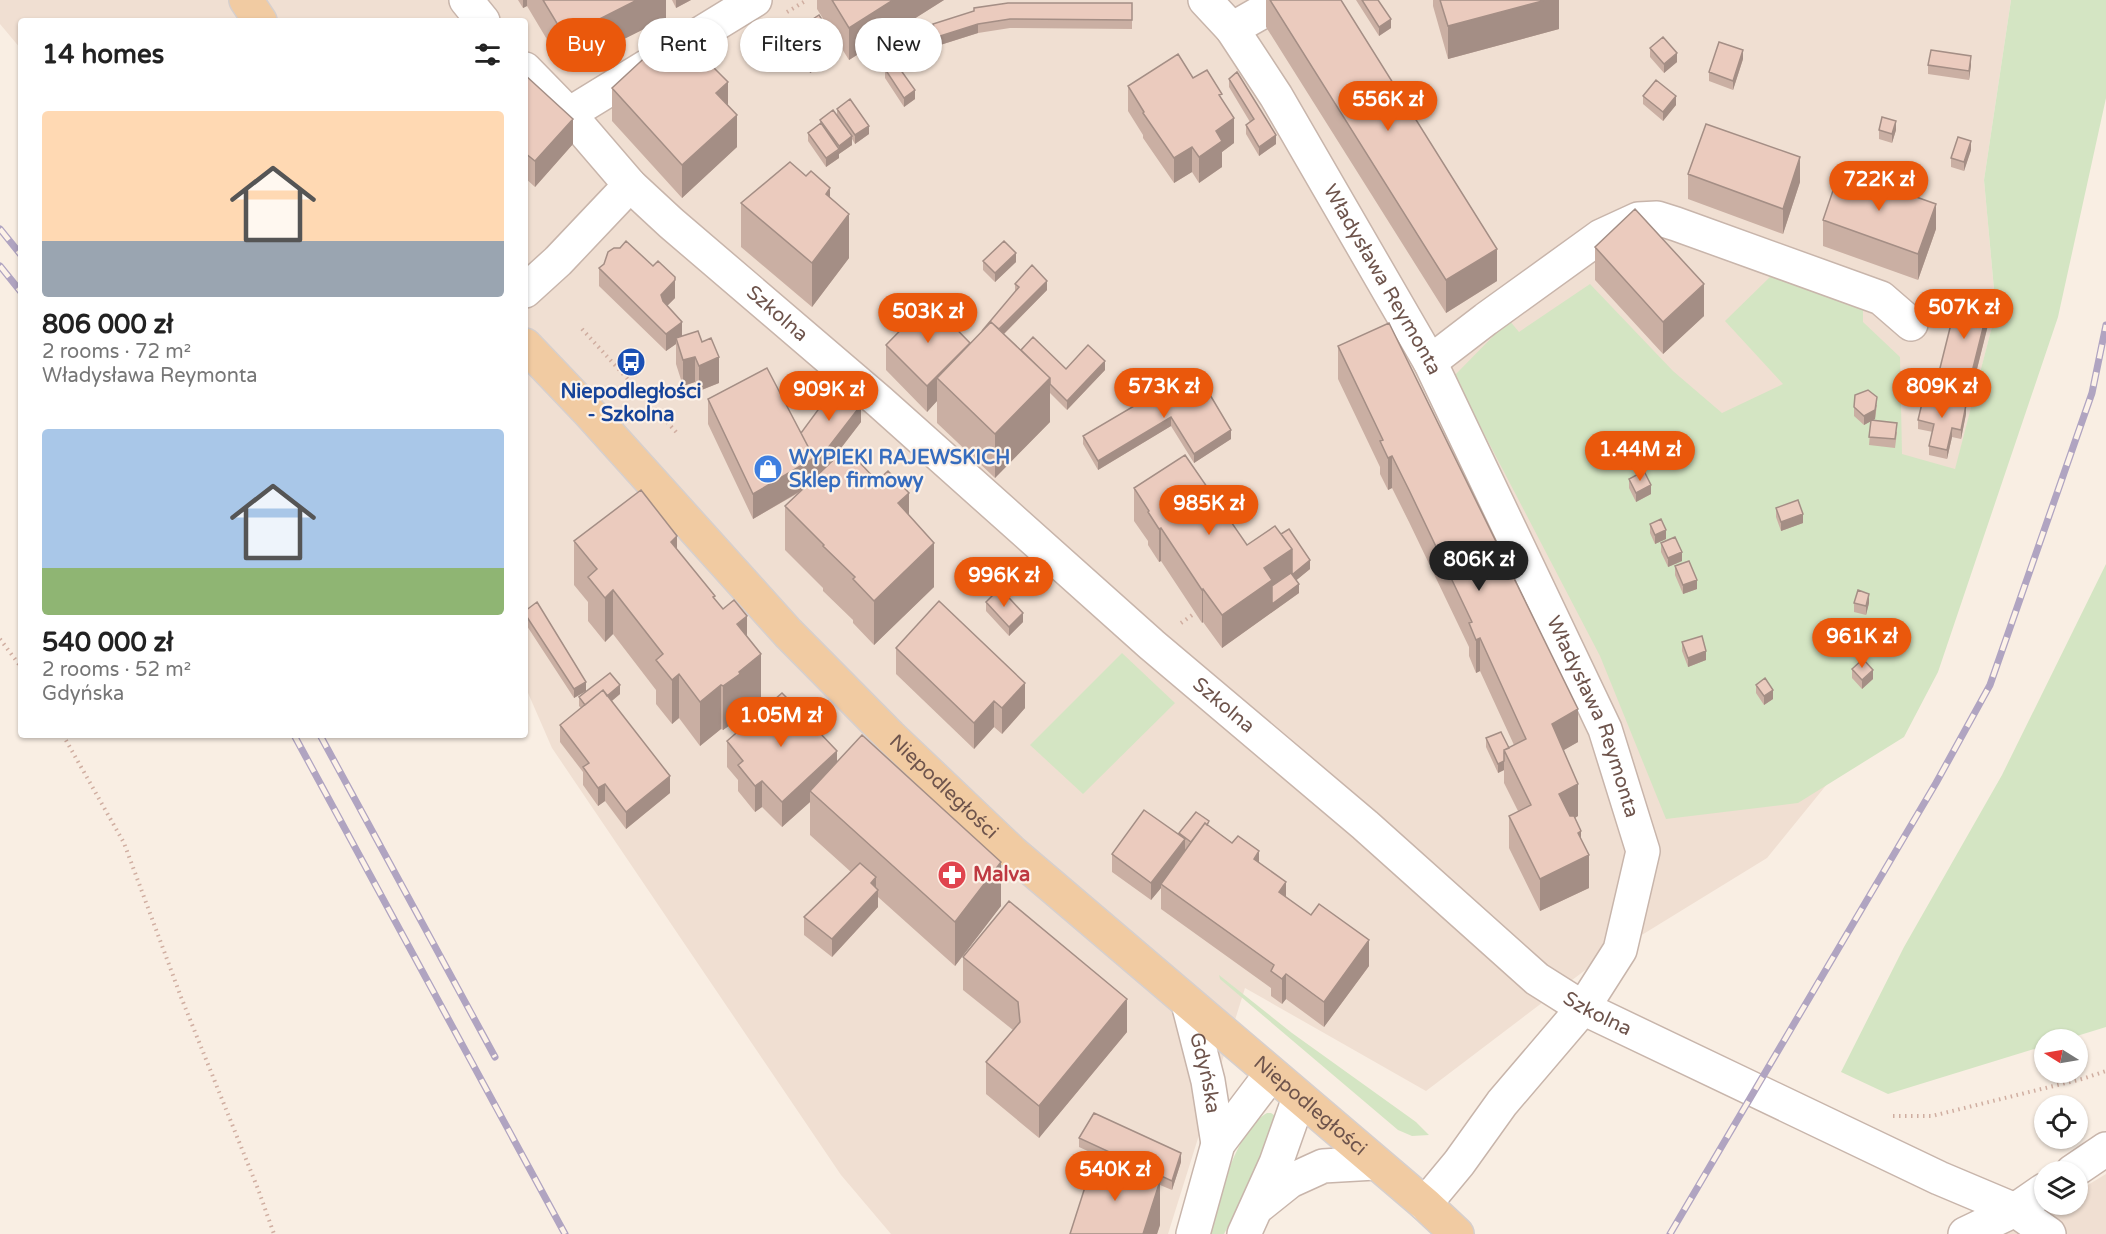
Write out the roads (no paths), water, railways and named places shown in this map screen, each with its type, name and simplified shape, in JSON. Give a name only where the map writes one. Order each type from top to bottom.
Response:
[{"type":"main road","points":[[246,0],[258,18]]},
{"type":"main road","name":"Niepodległości","points":[[528,348],[587,410],[788,633],[890,736],[1013,853],[1425,1204],[1457,1234]]},
{"type":"street","points":[[466,0],[481,18]]},
{"type":"street","points":[[570,114],[755,0]]},
{"type":"street","name":"Władysława Reymonta","points":[[1206,0],[1232,29],[1276,96],[1430,362],[1605,729],[1643,851],[1620,950],[1583,1008],[1502,1103],[1459,1163],[1425,1204]]},
{"type":"street","points":[[1232,29],[1283,0]]},
{"type":"street","name":"Szkolna","points":[[528,72],[570,114],[630,185],[671,223],[879,400],[1058,558],[1152,645],[1365,825],[1537,979],[1583,1008],[1928,1173],[2015,1210],[2049,1234]]},
{"type":"street","points":[[528,288],[558,261],[630,185]]},
{"type":"street","points":[[1430,362],[1601,236],[1638,219],[1656,218],[1676,224],[1881,298],[1911,324]]},
{"type":"street","name":"Gdyńska","points":[[1188,1003],[1208,1081],[1218,1144]]},
{"type":"street","name":"Gdyńska","points":[[1193,1234],[1218,1144],[1271,1074]]},
{"type":"street","points":[[1250,1221],[1286,1137],[1299,1098]]},
{"type":"street","points":[[2088,1161],[2106,1149]]},
{"type":"street","points":[[1250,1221],[1290,1181],[1323,1166],[1375,1163]]},
{"type":"street","points":[[1965,1234],[2015,1210],[2034,1197]]},
{"type":"railway","points":[[0,229],[18,251]]},
{"type":"railway","points":[[0,266],[18,288]]},
{"type":"railway","points":[[1670,1234],[1936,783],[1990,685],[2092,393],[2106,325]]},
{"type":"railway","points":[[296,738],[565,1234]]},
{"type":"railway","points":[[322,738],[495,1057]]},
{"type":"place","name":"Niepodległości - Szkolna","points":[[631,362]]},
{"type":"place","name":"WYPIEKI RAJEWSKICH Sklep firmowy","points":[[768,469]]},
{"type":"place","name":"Malva","points":[[952,875]]}]
